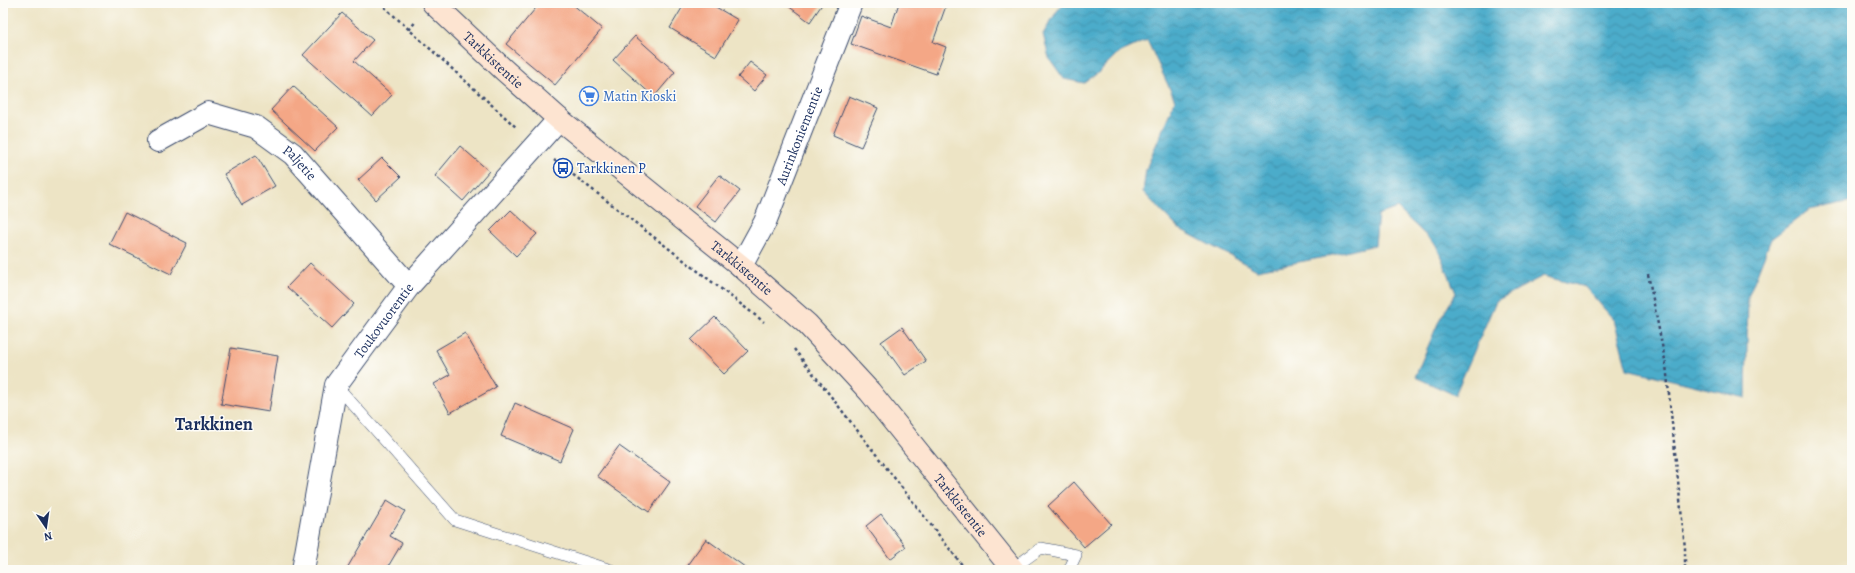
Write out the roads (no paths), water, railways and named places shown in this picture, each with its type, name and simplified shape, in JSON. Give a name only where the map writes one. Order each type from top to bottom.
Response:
[{"type":"street","name":"Tarkkistentie","points":[[433,3],[504,70],[560,119],[741,266],[807,324],[870,392],[1012,569]]},
{"type":"street","name":"Aurinkoniementie","points":[[741,266],[765,222],[850,3]]},
{"type":"street","name":"Paljetie","points":[[158,141],[208,113],[256,127],[293,154],[409,286]]},
{"type":"street","name":"Toukovuorentie","points":[[303,570],[336,385],[409,286],[560,119]]},
{"type":"lane","points":[[336,385],[455,520],[611,570]]},
{"type":"lane","points":[[1012,569],[1041,548],[1076,555],[1069,570]]},
{"type":"water","points":[[1064,3],[1852,3],[1852,201],[1809,210],[1771,239],[1748,297],[1746,398],[1627,369],[1614,320],[1585,287],[1543,276],[1496,301],[1455,395],[1415,377],[1438,323],[1456,293],[1436,245],[1397,208],[1378,215],[1375,245],[1320,258],[1257,270],[1178,228],[1143,192],[1146,169],[1175,100],[1147,40],[1117,54],[1099,72],[1084,83],[1064,79],[1049,58],[1043,34],[1057,11]]},
{"type":"place","name":"Matin Kioski","points":[[589,96]]},
{"type":"place","name":"Tarkkinen P","points":[[563,168]]},
{"type":"district","name":"Tarkkinen","points":[[214,424]]}]
